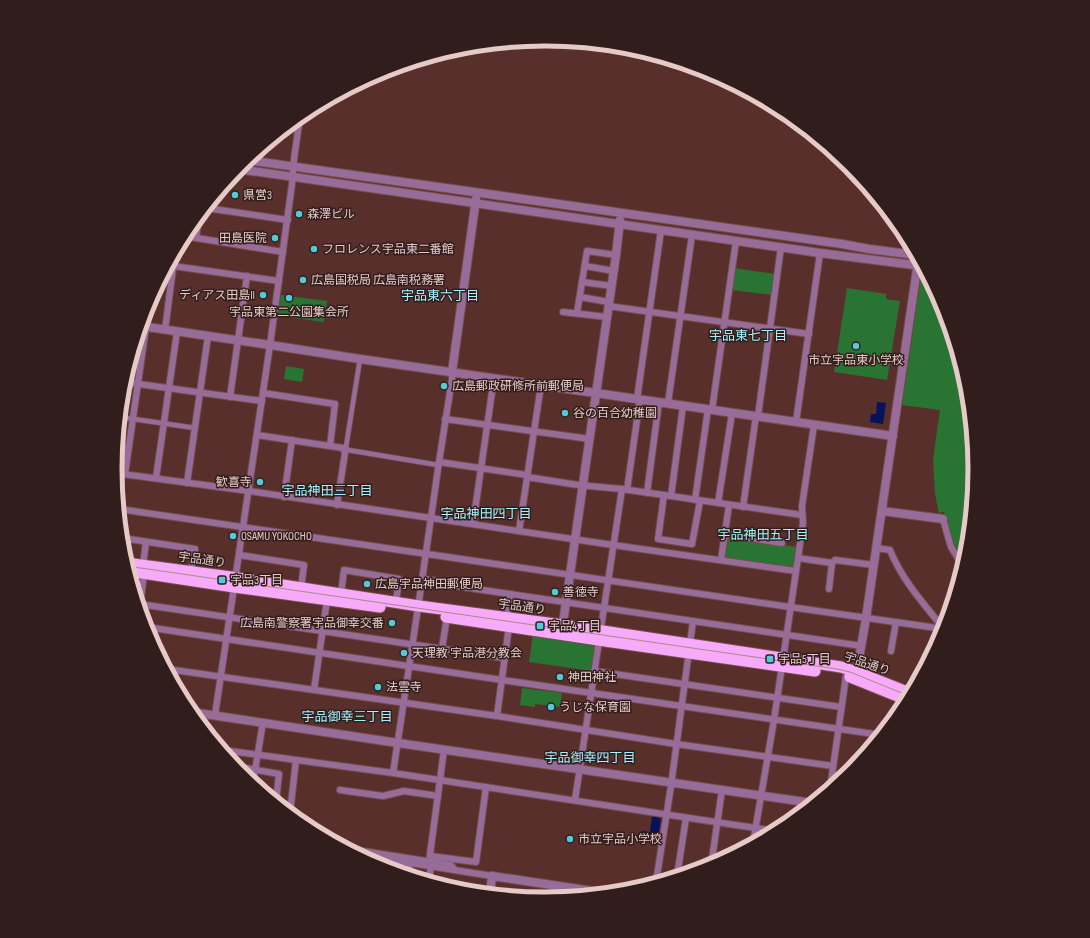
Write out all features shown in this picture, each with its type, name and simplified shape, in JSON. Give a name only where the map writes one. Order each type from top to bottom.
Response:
[{"type":"highway","name":"宇品通り","points":[[133,565],[144,569],[234,582],[327,600],[418,609],[783,662],[853,676],[905,691]]},
{"type":"highway","name":"宇品通り","points":[[134,570],[144,569],[192,571],[234,582],[301,588],[396,602],[447,617],[508,622]]},
{"type":"highway","name":"宇品通り","points":[[853,676],[901,697]]},
{"type":"street","points":[[215,715],[288,220],[299,125]]},
{"type":"street","points":[[255,162],[909,254]]},
{"type":"street","points":[[246,170],[820,253],[914,263]]},
{"type":"street","points":[[394,773],[425,554],[452,379],[477,193]]},
{"type":"street","points":[[211,209],[288,220]]},
{"type":"street","points":[[562,630],[612,286],[621,213]]},
{"type":"street","points":[[196,238],[197,228]]},
{"type":"street","points":[[575,800],[613,545],[624,489],[638,399],[661,230]]},
{"type":"street","points":[[668,403],[692,235]]},
{"type":"street","points":[[191,237],[283,252]]},
{"type":"street","points":[[664,495],[658,539],[692,544],[710,410],[736,241]]},
{"type":"street","points":[[743,507],[781,247]]},
{"type":"street","points":[[577,313],[587,251],[616,255]]},
{"type":"street","points":[[796,422],[820,253]]},
{"type":"street","points":[[174,266],[279,280]]},
{"type":"street","points":[[585,266],[614,271]]},
{"type":"street","points":[[165,330],[173,269]]},
{"type":"street","points":[[832,778],[841,707],[853,676],[862,646],[918,271]]},
{"type":"street","points":[[230,397],[247,276]]},
{"type":"street","points":[[582,282],[612,286]]},
{"type":"street","points":[[580,297],[649,312],[809,334]]},
{"type":"street","points":[[563,312],[607,317]]},
{"type":"street","points":[[146,327],[270,344],[360,359],[893,436]]},
{"type":"street","points":[[156,478],[177,332]]},
{"type":"street","points":[[187,483],[208,336]]},
{"type":"street","points":[[142,340],[138,384],[125,474],[796,571]]},
{"type":"street","points":[[360,359],[346,447],[348,450],[481,468],[583,485],[624,489],[802,515]]},
{"type":"street","points":[[473,524],[494,378]]},
{"type":"street","points":[[131,383],[262,401]]},
{"type":"street","points":[[519,531],[541,385]]},
{"type":"street","points":[[263,393],[335,404],[330,446]]},
{"type":"street","points":[[647,493],[659,402]]},
{"type":"street","points":[[671,496],[683,406]]},
{"type":"street","points":[[718,503],[732,413]]},
{"type":"street","points":[[126,418],[195,428]]},
{"type":"street","points":[[445,419],[590,439]]},
{"type":"street","points":[[754,836],[787,635],[803,523],[802,506],[814,425]]},
{"type":"street","points":[[257,435],[343,448],[345,453],[337,505]]},
{"type":"street","points":[[284,497],[292,440]]},
{"type":"street","points":[[123,448],[128,449]]},
{"type":"street","points":[[721,560],[729,505]]},
{"type":"street","points":[[124,510],[937,628]]},
{"type":"street","points":[[882,511],[943,519],[951,547],[958,559]]},
{"type":"street","points":[[724,534],[782,543]]},
{"type":"street","points":[[128,539],[195,549],[192,571]]},
{"type":"street","points":[[141,594],[146,542]]},
{"type":"street","points":[[876,548],[890,550],[895,563],[904,578],[939,623]]},
{"type":"street","points":[[239,555],[304,565],[301,588]]},
{"type":"street","points":[[798,558],[832,563],[835,560],[874,565]]},
{"type":"street","points":[[829,589],[832,563]]},
{"type":"street","points":[[341,594],[344,570],[399,579],[396,602]]},
{"type":"street","points":[[422,579],[438,581],[442,584],[862,646]]},
{"type":"street","points":[[496,716],[502,680],[511,594]]},
{"type":"street","points":[[314,690],[327,600]]},
{"type":"street","points":[[144,606],[504,658]]},
{"type":"street","points":[[442,648],[447,617]]},
{"type":"street","points":[[657,877],[693,621]]},
{"type":"street","points":[[891,651],[896,622]]},
{"type":"street","points":[[153,628],[409,667],[875,734]]},
{"type":"street","points":[[174,670],[833,766]]},
{"type":"street","points":[[594,671],[841,707]]},
{"type":"street","points":[[199,713],[806,802]]},
{"type":"street","points":[[254,776],[263,722]]},
{"type":"street","points":[[429,876],[444,750]]},
{"type":"street","points":[[230,751],[394,773],[765,830]]},
{"type":"street","points":[[291,808],[296,760]]},
{"type":"street","points":[[246,768],[280,774],[277,796]]},
{"type":"street","points":[[379,858],[410,863],[430,861],[476,862],[486,787]]},
{"type":"street","points":[[340,790],[383,796],[404,791],[438,796]]},
{"type":"street","points":[[712,858],[722,790]]},
{"type":"street","points":[[678,871],[686,818]]},
{"type":"street","points":[[365,851],[430,861],[455,870],[584,890]]},
{"type":"street","points":[[409,870],[410,863]]},
{"type":"street","points":[[491,888],[492,876]]},
{"type":"green space","points":[[734,268],[775,274],[772,295],[731,290]]},
{"type":"green space","points":[[921,276],[936,307],[946,333],[960,386],[964,414],[968,469],[967,497],[959,555],[954,545],[944,512],[939,513],[935,494],[933,459],[940,410],[902,405]]},
{"type":"green space","points":[[847,288],[886,294],[886,299],[900,301],[887,380],[834,372]]},
{"type":"green space","points":[[281,295],[327,301],[324,322],[278,316]]},
{"type":"green space","points":[[286,366],[304,369],[302,382],[284,379]]},
{"type":"green space","points":[[730,537],[797,547],[794,566],[791,568],[726,559],[724,556],[726,540]]},
{"type":"green space","points":[[533,634],[594,643],[596,645],[592,671],[529,662]]},
{"type":"green space","points":[[522,688],[562,693],[560,707],[535,704],[535,707],[520,705]]},
{"type":"shaded area","points":[[877,402],[886,403],[883,424],[870,422],[871,414],[876,414]]},
{"type":"shaded area","points":[[652,816],[661,818],[658,838],[641,835],[642,831],[650,832]]},
{"type":"tram line","points":[[133,567],[837,669],[850,672],[903,694]]},
{"type":"place","name":"県営3","points":[[235,195]]},
{"type":"place","name":"森澤ビル","points":[[299,214]]},
{"type":"place","name":"田島医院","points":[[275,238]]},
{"type":"place","name":"フロレンス宇品東二番館","points":[[314,249]]},
{"type":"place","name":"広島国税局 広島南税務署","points":[[303,280]]},
{"type":"place","name":"ディアス田島II","points":[[263,295]]},
{"type":"place","name":"宇品東第二公園集会所","points":[[289,298]]},
{"type":"place","name":"市立宇品東小学校","points":[[856,346]]},
{"type":"place","name":"広島郵政研修所前郵便局","points":[[444,386]]},
{"type":"place","name":"谷の百合幼稚園","points":[[565,413]]},
{"type":"place","name":"歓喜寺","points":[[260,482]]},
{"type":"place","name":"OSAMU YOKOCHO","points":[[233,536]]},
{"type":"place","name":"宇品3丁目","points":[[222,580]]},
{"type":"place","name":"広島宇品神田郵便局","points":[[367,584]]},
{"type":"place","name":"善徳寺","points":[[555,592]]},
{"type":"place","name":"広島南警察署宇品御幸交番","points":[[392,623]]},
{"type":"place","name":"宇品4丁目","points":[[540,626]]},
{"type":"place","name":"天理教 宇品港分教会","points":[[404,653]]},
{"type":"place","name":"宇品5丁目","points":[[770,659]]},
{"type":"place","name":"神田神社","points":[[560,677]]},
{"type":"place","name":"法雲寺","points":[[378,687]]},
{"type":"place","name":"うじな保育園","points":[[551,707]]},
{"type":"place","name":"市立宇品小学校","points":[[570,839]]},
{"type":"district","name":"宇品東六丁目","points":[[440,296]]},
{"type":"district","name":"宇品東七丁目","points":[[748,336]]},
{"type":"district","name":"宇品神田三丁目","points":[[327,491]]},
{"type":"district","name":"宇品神田四丁目","points":[[486,514]]},
{"type":"district","name":"宇品神田五丁目","points":[[763,535]]},
{"type":"district","name":"宇品御幸三丁目","points":[[347,717]]},
{"type":"district","name":"宇品御幸四丁目","points":[[590,758]]}]
